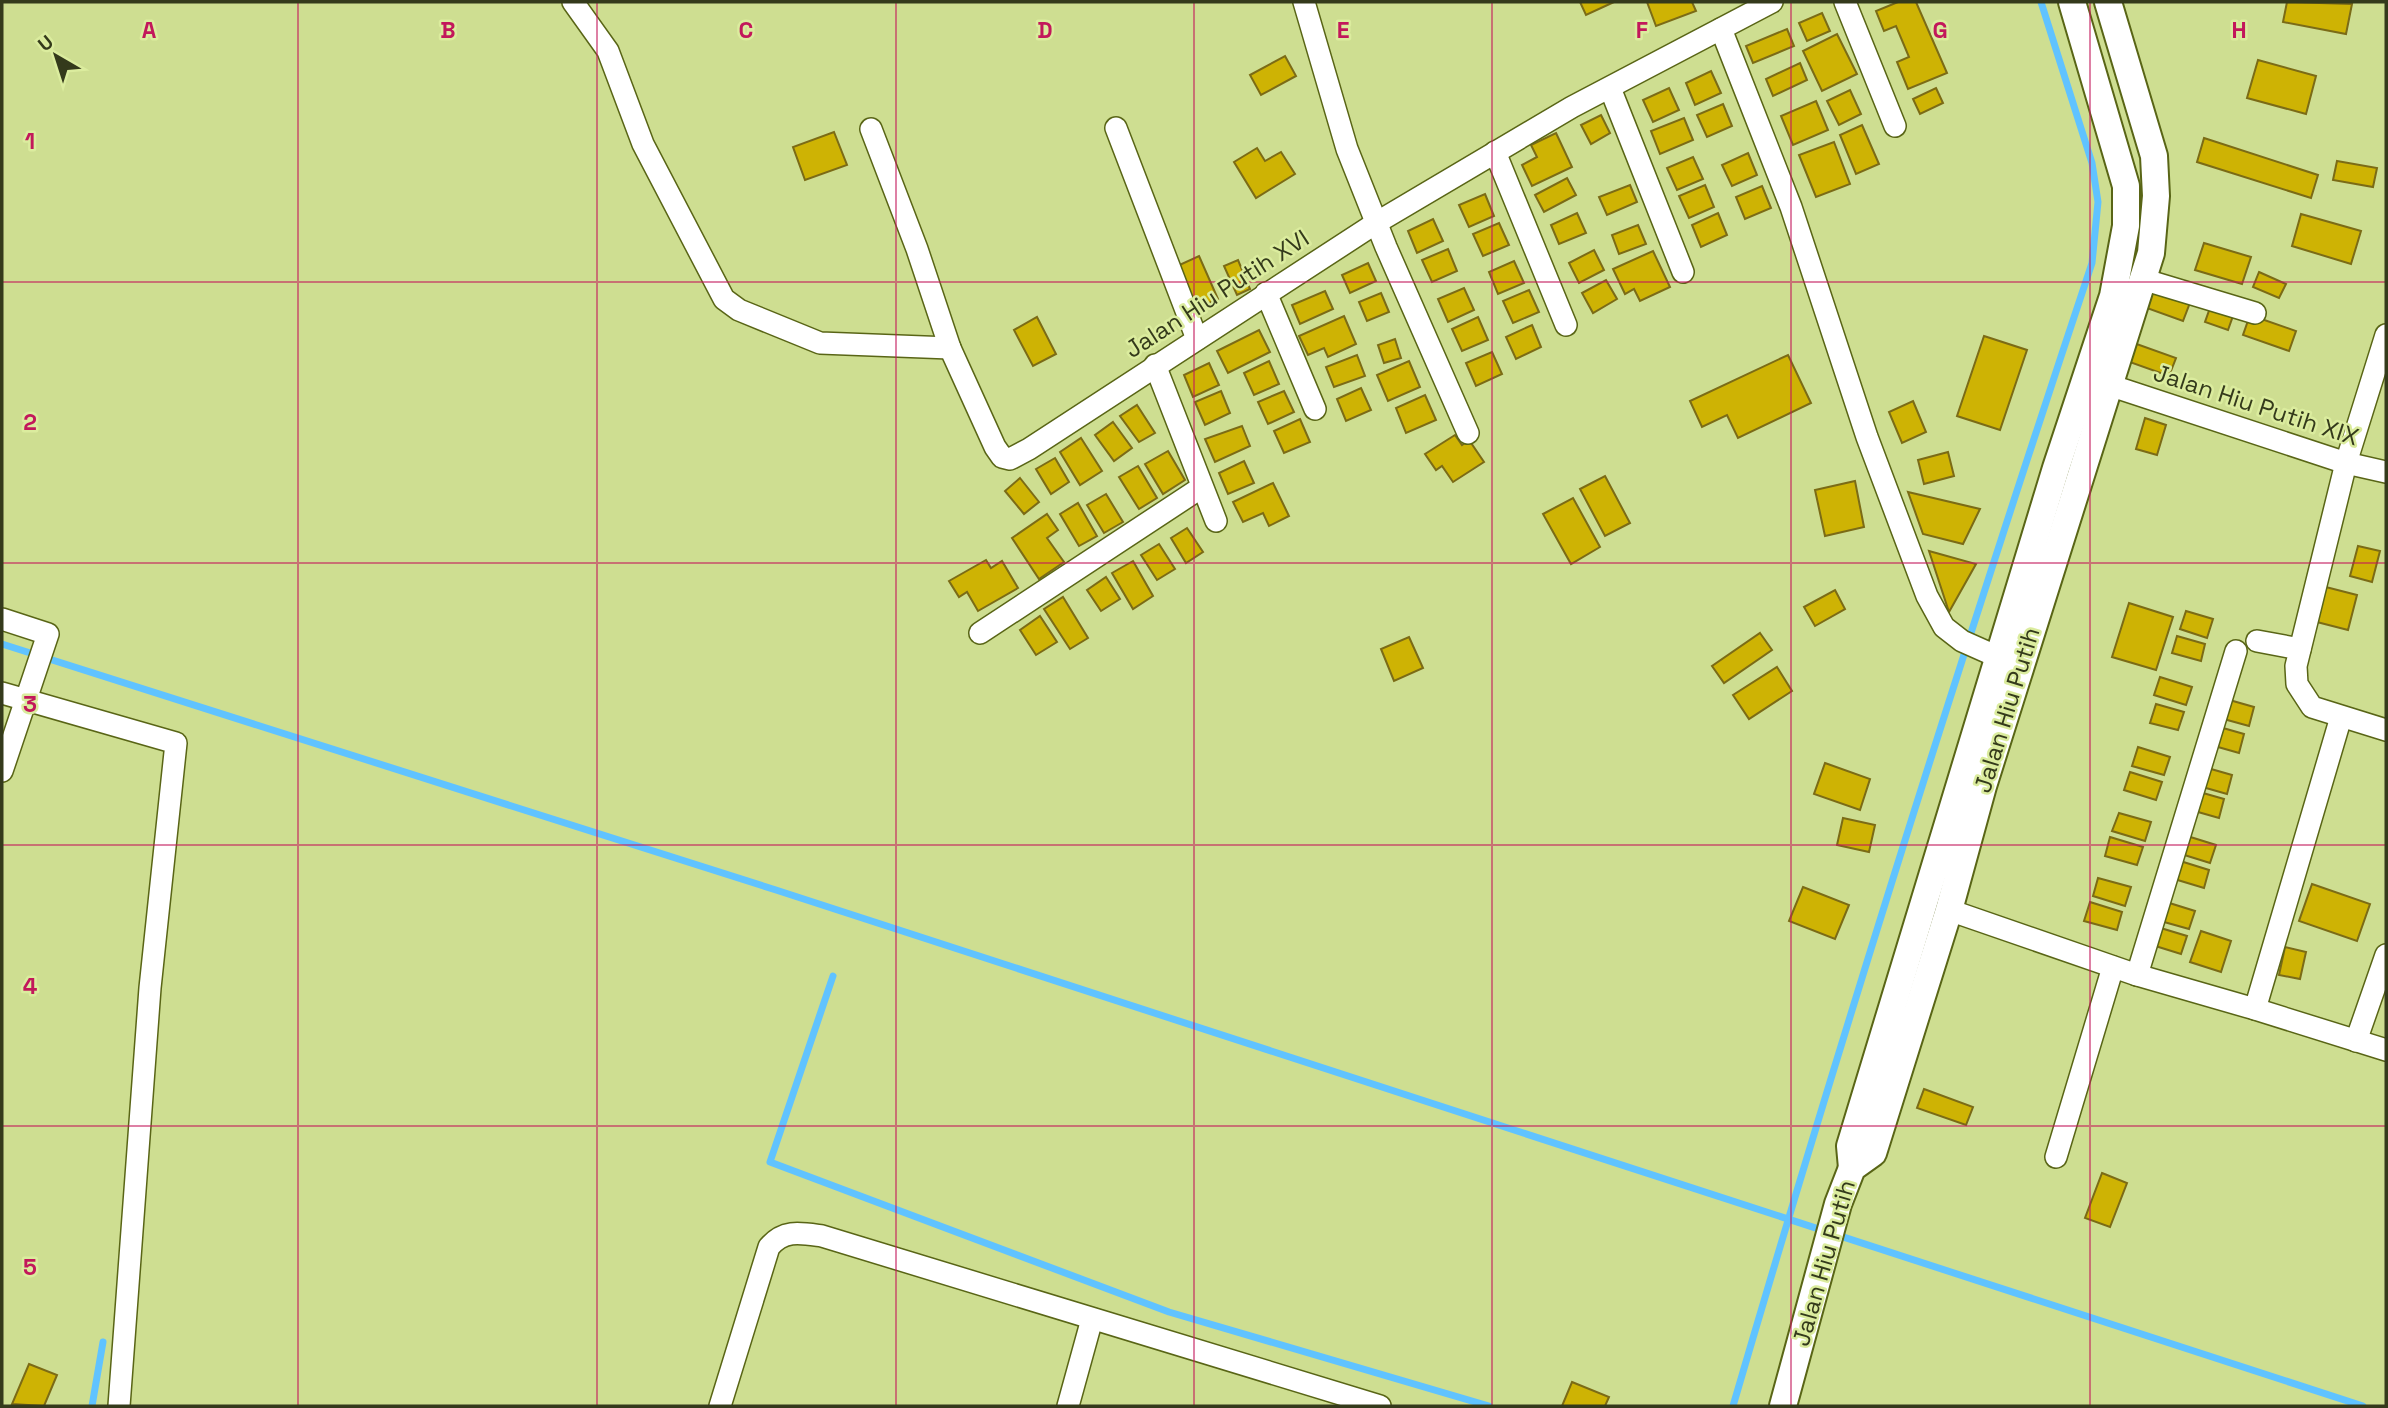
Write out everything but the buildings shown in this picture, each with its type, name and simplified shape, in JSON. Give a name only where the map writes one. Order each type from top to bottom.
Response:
[{"type":"street","points":[[573,2],[608,51],[643,144],[723,299],[739,310],[820,343],[950,348]]},
{"type":"street","points":[[1304,2],[1347,149],[1376,223],[1468,433]]},
{"type":"street","name":"Jalan Hiu Putih XVI","points":[[871,129],[917,249],[950,348],[995,447],[1002,457],[1010,459],[1376,223],[1495,152],[1772,2]]},
{"type":"street","points":[[1845,2],[1895,126]]},
{"type":"street","points":[[1852,1168],[1850,1146],[1998,657],[2056,511],[2122,256],[2127,208],[2126,186],[2072,2]]},
{"type":"street","name":"Jalan Hiu Putih","points":[[1783,1406],[1836,1210],[1852,1168],[1873,1153],[1949,910],[2056,511],[2109,385],[2151,253],[2156,218],[2155,165],[2109,2]]},
{"type":"street","points":[[1721,29],[1791,207],[1867,437],[1927,596],[1944,627],[1962,641],[1998,657]]},
{"type":"street","points":[[1610,88],[1683,272]]},
{"type":"street","points":[[1116,128],[1198,339]]},
{"type":"street","points":[[1495,152],[1566,326]]},
{"type":"street","points":[[2143,279],[2255,313]]},
{"type":"street","points":[[1266,293],[1315,409]]},
{"type":"street","points":[[2386,335],[2346,463],[2296,666],[2297,684],[2312,707],[2386,730]]},
{"type":"street","points":[[1156,365],[1216,521]]},
{"type":"street","name":"Jalan Hiu Putih XIX","points":[[2109,385],[2346,463],[2386,472]]},
{"type":"street","points":[[980,633],[1202,487]]},
{"type":"street","points":[[2,619],[48,634],[2,771]]},
{"type":"street","points":[[2257,641],[2300,649]]},
{"type":"street","points":[[2137,975],[2236,651]]},
{"type":"street","points":[[2,693],[176,743],[150,988],[118,1406]]},
{"type":"street","points":[[2255,1009],[2341,717]]},
{"type":"street","points":[[1949,910],[2137,975],[2386,1050]]},
{"type":"street","points":[[2356,1041],[2386,955]]},
{"type":"street","points":[[2056,1157],[2113,967]]},
{"type":"street","points":[[720,1406],[769,1247],[776,1239],[792,1232],[822,1236],[1380,1406]]},
{"type":"street","points":[[1068,1406],[1091,1319]]},
{"type":"waterway","points":[[1733,1406],[1907,833],[2092,263],[2098,202],[2092,163],[2041,2]]},
{"type":"waterway","points":[[2,644],[776,890],[2363,1406]]},
{"type":"waterway","points":[[833,976],[770,1162],[1169,1312],[1489,1406]]},
{"type":"waterway","points":[[92,1406],[103,1342]]}]
